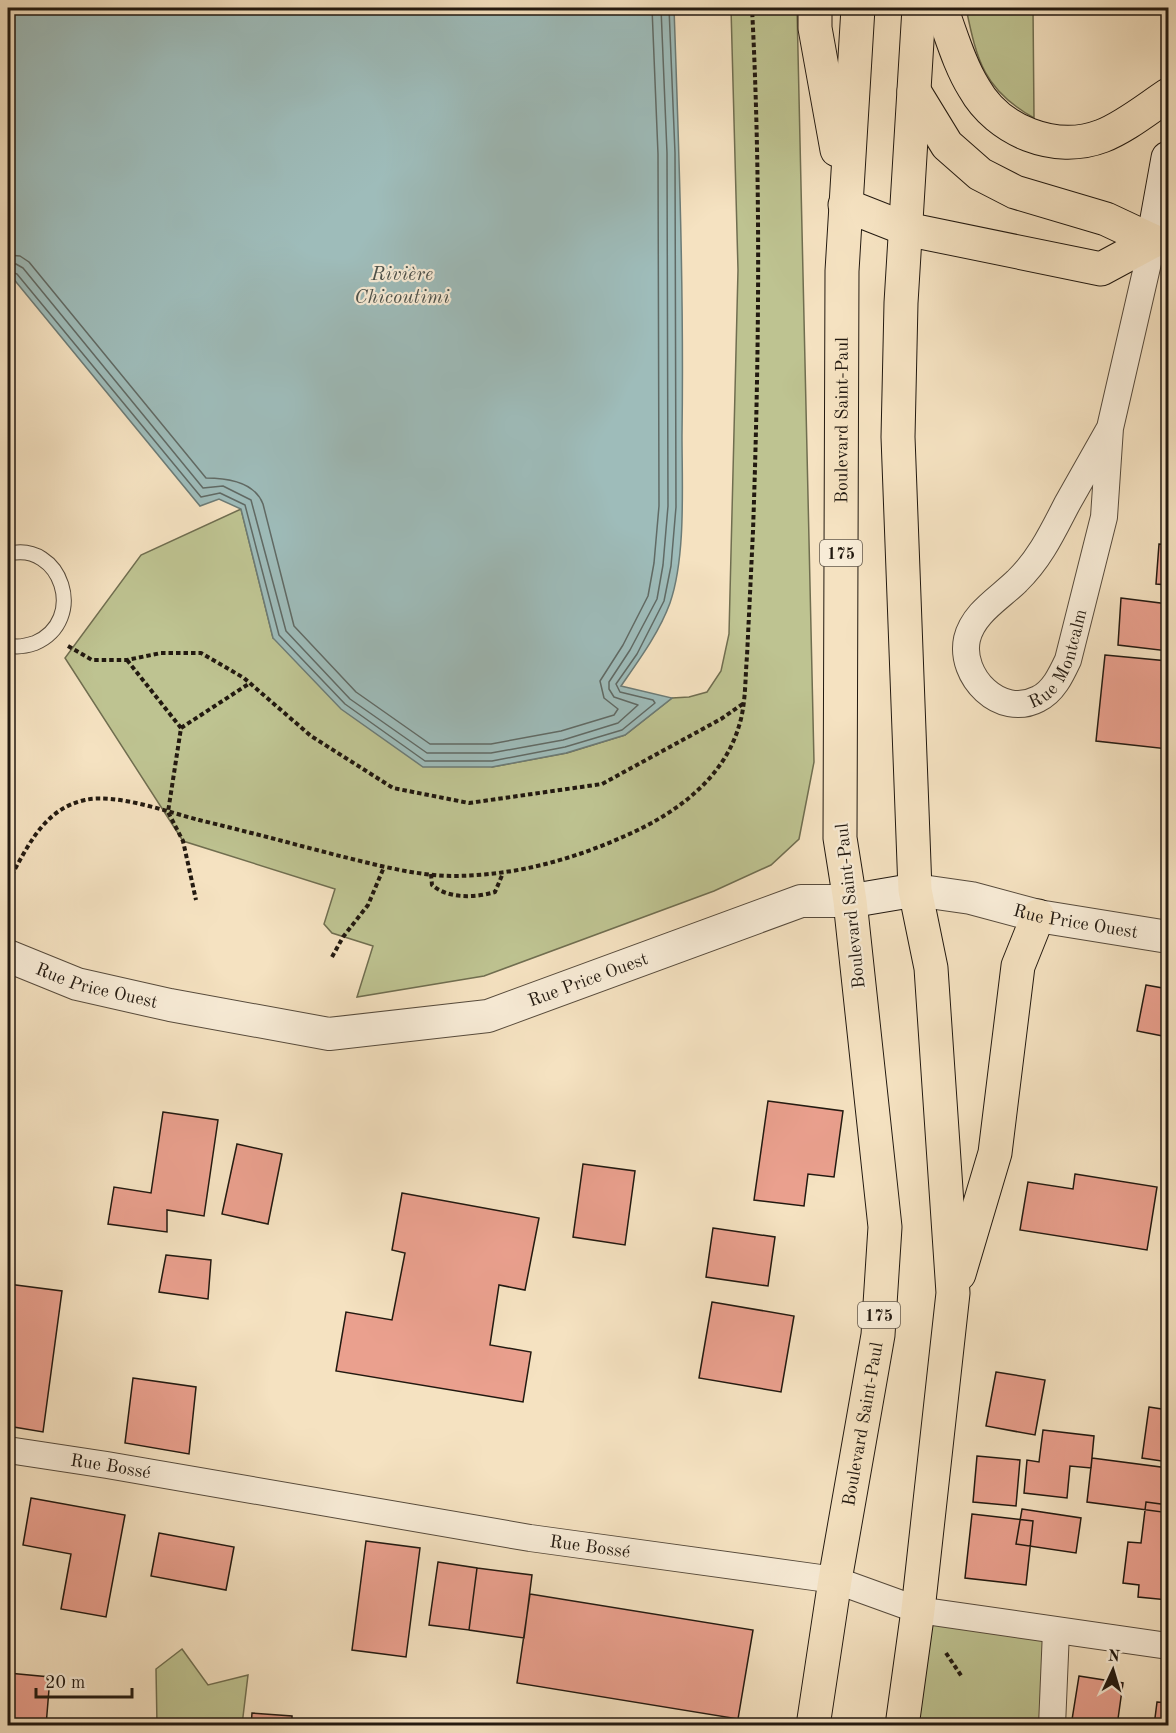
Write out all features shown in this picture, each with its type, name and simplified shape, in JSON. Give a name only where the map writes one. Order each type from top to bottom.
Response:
[{"type":"main road","points":[[815,8],[815,28],[845,205],[906,229],[1101,269],[1161,243]]},
{"type":"main road","name":"Boulevard Saint-Paul","points":[[813,1725],[835,1580],[878,1335],[885,1227],[850,901],[840,838],[842,271],[858,8]]},
{"type":"main road","points":[[902,1725],[918,1610],[953,1293],[930,968],[915,890],[898,437],[901,303],[919,8]]},
{"type":"main road","points":[[941,8],[966,74],[981,100],[1002,119],[1033,136],[1064,142],[1094,139],[1108,133],[1168,95]]},
{"type":"main road","points":[[914,92],[947,146],[980,174],[1023,195],[1106,219],[1161,243]]},
{"type":"main road","name":"Rue Montcalm","points":[[1161,243],[1168,158]]},
{"type":"main road","name":"Rue Price Ouest","points":[[850,901],[915,890]]},
{"type":"main road","points":[[953,1293],[995,1153],[1018,966],[1038,916]]},
{"type":"street","name":"Rue Montcalm","points":[[1110,428],[1040,554],[970,629],[966,648],[968,666],[977,683],[1000,700],[1024,704],[1040,699],[1060,676],[1068,660],[1104,517],[1110,428],[1161,243]]},
{"type":"street","name":"Rue Price Ouest","points":[[915,890],[970,898],[1038,916],[1168,938]]},
{"type":"street","name":"Rue Price Ouest","points":[[9,961],[77,984],[170,1005],[329,1034],[489,1017],[801,901],[850,901]]},
{"type":"street","name":"Rue Bossé","points":[[8,1450],[530,1538],[835,1580],[918,1610],[1168,1646]]},
{"type":"street","points":[[1052,1725],[1056,1630]]},
{"type":"lane","points":[[8,554],[28,554],[41,559],[53,568],[61,582],[64,598],[63,614],[48,635],[29,645],[8,645]]},
{"type":"path","points":[[8,882],[47,818],[75,802],[103,798],[168,812],[384,867],[431,874],[503,873],[530,869],[598,848],[638,830],[672,810],[714,775],[727,755],[739,727],[744,702],[757,377],[752,8]]},
{"type":"path","points":[[48,635],[93,660],[127,660],[161,653],[201,653],[250,683],[311,736],[393,788],[469,803],[602,784],[721,719],[744,702]]},
{"type":"path","points":[[127,660],[181,728],[168,812],[183,841],[196,900]]},
{"type":"path","points":[[181,728],[250,683]]},
{"type":"path","points":[[332,957],[343,936],[368,905],[384,867]]},
{"type":"path","points":[[431,874],[432,885],[446,894],[482,896],[495,892],[503,873]]},
{"type":"green space","points":[[731,8],[797,8],[814,762],[799,839],[771,865],[714,891],[484,976],[357,997],[373,946],[332,933],[324,924],[335,889],[183,841],[65,658],[141,555],[241,509],[273,638],[492,767],[567,753],[625,735],[672,698],[689,697],[707,692],[721,671],[729,634],[738,270]]},
{"type":"green space","points":[[966,8],[1033,8],[1034,118],[1017,107],[993,85],[979,59]]},
{"type":"green space","points":[[918,1610],[1056,1631],[1052,1725],[902,1726]]},
{"type":"green space","points":[[182,1649],[208,1685],[248,1675],[242,1725],[157,1725],[156,1669]]},
{"type":"water","name":"Rivière Chicoutimi","points":[[8,8],[674,8],[682,275],[681,543],[679,564],[670,603],[648,646],[621,686],[672,698],[625,735],[566,753],[492,767],[423,767],[341,709],[273,638],[241,509],[219,499],[200,506],[12,277],[8,277]]},
{"type":"building","points":[[1168,481],[1168,533],[1163,532]]},
{"type":"building","points":[[1159,544],[1168,545],[1168,585],[1156,584]]},
{"type":"building","points":[[1121,598],[1168,604],[1168,651],[1118,645]]},
{"type":"building","points":[[1105,655],[1168,661],[1168,749],[1096,741]]},
{"type":"building","points":[[1146,985],[1168,989],[1168,1037],[1137,1031]]},
{"type":"building","points":[[768,1101],[843,1111],[834,1177],[808,1174],[804,1206],[754,1200]]},
{"type":"building","points":[[163,1112],[218,1120],[204,1216],[167,1210],[167,1232],[108,1224],[114,1187],[151,1193]]},
{"type":"building","points":[[237,1144],[282,1154],[268,1224],[222,1214]]},
{"type":"building","points":[[583,1164],[635,1171],[625,1245],[573,1237]]},
{"type":"building","points":[[1075,1174],[1157,1187],[1147,1250],[1020,1230],[1028,1182],[1073,1189]]},
{"type":"building","points":[[402,1193],[539,1218],[525,1290],[499,1285],[490,1345],[531,1352],[523,1402],[336,1371],[346,1312],[392,1320],[405,1253],[392,1250]]},
{"type":"building","points":[[713,1228],[775,1237],[768,1286],[706,1277]]},
{"type":"building","points":[[166,1255],[211,1260],[208,1299],[159,1292]]},
{"type":"building","points":[[8,1284],[62,1291],[43,1432],[8,1426]]},
{"type":"building","points":[[712,1302],[794,1316],[781,1392],[699,1378]]},
{"type":"building","points":[[996,1372],[1045,1380],[1035,1435],[986,1426]]},
{"type":"building","points":[[133,1378],[196,1387],[189,1454],[125,1443]]},
{"type":"building","points":[[1149,1407],[1168,1410],[1168,1462],[1142,1458]]},
{"type":"building","points":[[1043,1430],[1094,1436],[1091,1468],[1070,1466],[1067,1498],[1024,1493],[1027,1460],[1039,1462]]},
{"type":"building","points":[[977,1456],[1020,1460],[1016,1506],[973,1502]]},
{"type":"building","points":[[1092,1458],[1168,1468],[1162,1512],[1087,1502]]},
{"type":"building","points":[[31,1498],[125,1515],[106,1617],[61,1609],[71,1554],[23,1545]]},
{"type":"building","points":[[1146,1502],[1168,1505],[1168,1600],[1138,1597],[1139,1585],[1123,1583],[1128,1542],[1141,1543]]},
{"type":"building","points":[[1022,1509],[1081,1518],[1076,1553],[1016,1544]]},
{"type":"building","points":[[972,1514],[1033,1521],[1026,1585],[965,1578]]},
{"type":"building","points":[[159,1533],[234,1547],[226,1590],[151,1576]]},
{"type":"building","points":[[366,1541],[420,1548],[406,1657],[352,1650]]},
{"type":"building","points":[[438,1562],[477,1568],[469,1630],[429,1625]]},
{"type":"building","points":[[477,1568],[532,1575],[524,1638],[469,1630]]},
{"type":"building","points":[[530,1594],[753,1630],[738,1719],[517,1683]]},
{"type":"building","points":[[8,1673],[50,1677],[46,1726],[8,1726]]},
{"type":"building","points":[[1079,1676],[1123,1683],[1117,1726],[1071,1726]]},
{"type":"building","points":[[1157,1702],[1168,1703],[1168,1726],[1154,1726]]},
{"type":"building","points":[[252,1713],[292,1716],[292,1720],[299,1720],[299,1726],[251,1726]]}]
